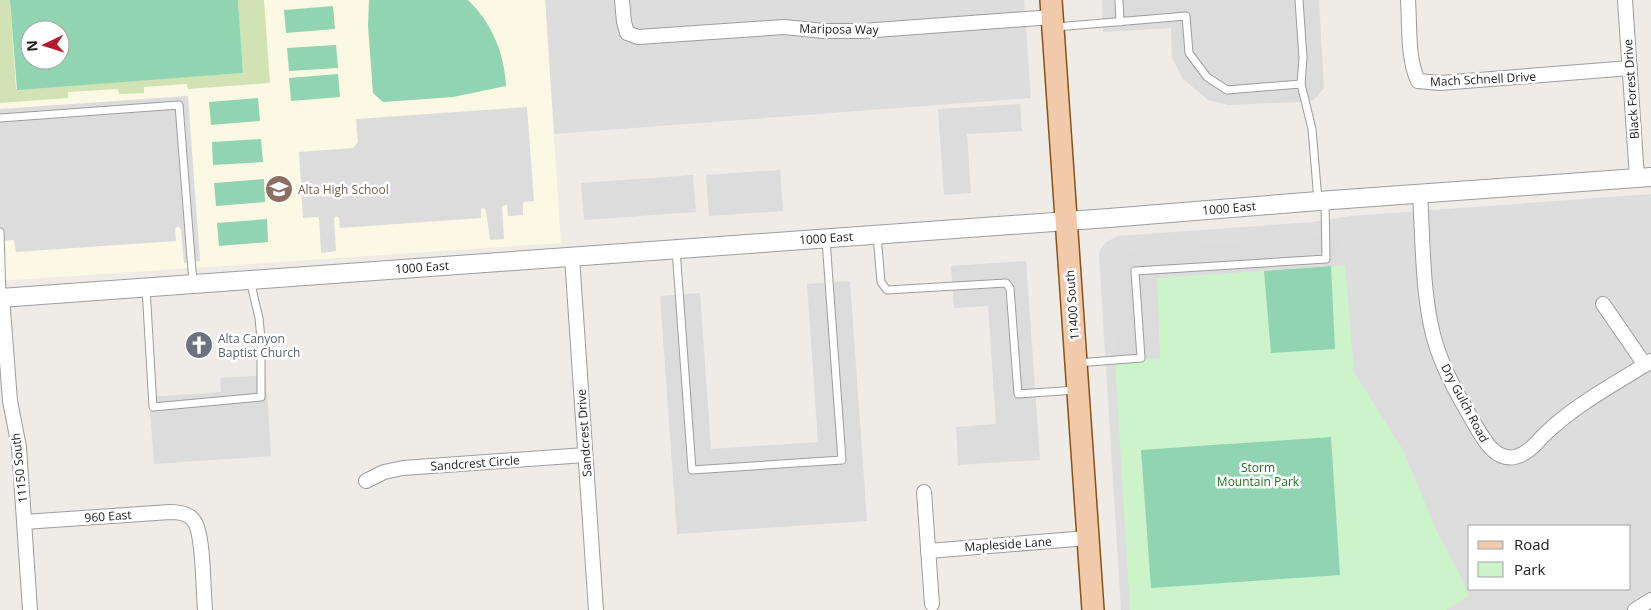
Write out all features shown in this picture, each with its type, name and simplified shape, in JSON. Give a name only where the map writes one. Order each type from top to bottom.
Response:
[{"type":"main road","name":"11400 South","points":[[1052,15],[1093,610]]},
{"type":"street","name":"Mariposa Way","points":[[622,0],[627,33],[638,37],[784,27],[824,31],[862,31],[1052,15]]},
{"type":"street","name":"Mach Schnell Drive","points":[[1408,0],[1412,60],[1418,80],[1440,84],[1630,68]]},
{"type":"street","name":"Black Forest Drive","points":[[1625,0],[1630,68],[1644,177]]},
{"type":"street","name":"1000 East","points":[[1,298],[877,235],[1644,177]]},
{"type":"street","name":"Dry Gulch Road","points":[[1420,194],[1430,315],[1437,347],[1449,378],[1490,448],[1504,457],[1514,457],[1524,453],[1575,409],[1648,363]]},
{"type":"street","name":"Sandcrest Drive","points":[[572,256],[596,610]]},
{"type":"street","name":"11150 South","points":[[1,298],[10,401],[19,447],[30,610]]},
{"type":"street","points":[[1603,304],[1648,363]]},
{"type":"street","name":"Sandcrest Circle","points":[[366,481],[384,472],[403,468],[585,455]]},
{"type":"street","points":[[924,492],[932,604]]},
{"type":"street","name":"960 East","points":[[24,522],[170,512],[190,516],[197,526],[199,533],[205,610]]},
{"type":"street","name":"Mapleside Lane","points":[[928,551],[1088,538]]},
{"type":"lane","points":[[1119,0],[1120,22]]},
{"type":"lane","points":[[1076,363],[1141,358],[1135,270],[1326,259],[1312,129],[1301,84],[1303,58],[1299,0]]},
{"type":"lane","points":[[1052,15],[1120,22],[1186,16],[1189,53],[1207,77],[1227,90],[1301,84]]},
{"type":"lane","points":[[0,118],[179,104],[193,284]]},
{"type":"lane","points":[[0,232],[1,298]]},
{"type":"lane","points":[[877,235],[881,282],[887,290],[1006,283],[1010,288],[1018,394],[1078,390]]},
{"type":"lane","points":[[676,249],[692,470],[842,460],[826,238]]},
{"type":"lane","points":[[146,287],[153,407],[261,397],[261,339],[259,318],[250,280]]},
{"type":"shaded area","name":"Alta High School","points":[[0,0],[545,0],[561,243],[0,281]]},
{"type":"shaded area","points":[[545,0],[1024,0],[1031,98],[554,134]]},
{"type":"shaded area","points":[[1102,0],[1319,0],[1324,88],[1314,100],[1298,102],[1228,105],[1208,100],[1183,79],[1172,58],[1171,28],[1103,32]]},
{"type":"shaded area","points":[[188,96],[200,261],[184,263],[181,229],[178,226],[175,229],[176,241],[16,252],[14,240],[0,241],[0,109]]},
{"type":"shaded area","points":[[1020,104],[1022,131],[967,134],[971,193],[944,195],[938,109]]},
{"type":"shaded area","points":[[527,107],[534,201],[523,202],[523,215],[508,216],[507,205],[502,206],[504,239],[490,240],[486,210],[484,208],[481,209],[481,218],[340,228],[339,218],[336,216],[334,218],[336,251],[321,253],[319,218],[303,218],[299,152],[353,148],[358,142],[356,119]]},
{"type":"shaded area","points":[[780,170],[783,211],[709,216],[706,175]]},
{"type":"shaded area","points":[[693,175],[696,212],[584,220],[581,183]]},
{"type":"shaded area","points":[[1651,194],[1651,610],[1121,610],[1100,250],[1106,242],[1118,236],[1313,222],[1350,216]]},
{"type":"shaded area","points":[[1336,236],[1345,265],[1157,278],[1160,358],[1115,361],[1114,266],[1127,251]]},
{"type":"shaded area","points":[[1026,261],[1040,460],[958,465],[956,427],[996,424],[988,306],[954,308],[951,266]]},
{"type":"shaded area","points":[[850,281],[867,521],[677,534],[660,296],[700,293],[711,449],[818,442],[807,284]]},
{"type":"shaded area","points":[[266,375],[271,456],[154,464],[149,397],[221,392],[220,378]]},
{"type":"green space","points":[[0,0],[10,0],[16,89],[243,73],[238,0],[264,0],[270,83],[188,89],[187,84],[144,87],[144,93],[119,94],[118,89],[68,92],[68,98],[0,103]]},
{"type":"green space","points":[[10,0],[238,0],[243,73],[17,90]]},
{"type":"green space","points":[[369,0],[468,0],[484,18],[495,39],[503,62],[506,86],[453,97],[383,102],[373,93],[368,26]]},
{"type":"green space","points":[[333,6],[335,29],[286,33],[284,10]]},
{"type":"green space","points":[[336,45],[338,68],[289,71],[287,48]]},
{"type":"green space","points":[[338,74],[340,97],[291,101],[289,78]]},
{"type":"green space","points":[[258,98],[260,121],[211,125],[209,102]]},
{"type":"green space","points":[[261,139],[263,162],[213,165],[212,142]]},
{"type":"green space","points":[[264,179],[265,202],[216,206],[214,183]]},
{"type":"green space","points":[[267,219],[268,242],[219,246],[217,223]]},
{"type":"green space","name":"Storm Mountain Park","points":[[1345,265],[1354,372],[1403,450],[1439,536],[1456,566],[1469,596],[1446,610],[1130,610],[1115,361],[1160,357],[1156,278]]},
{"type":"green space","points":[[1331,266],[1335,349],[1271,353],[1264,271]]},
{"type":"green space","points":[[1331,437],[1340,575],[1151,588],[1141,450]]},
{"type":"place","name":"Alta High School","points":[[279,189]]},
{"type":"place","name":"Alta Canyon Baptist Church","points":[[199,345]]}]
